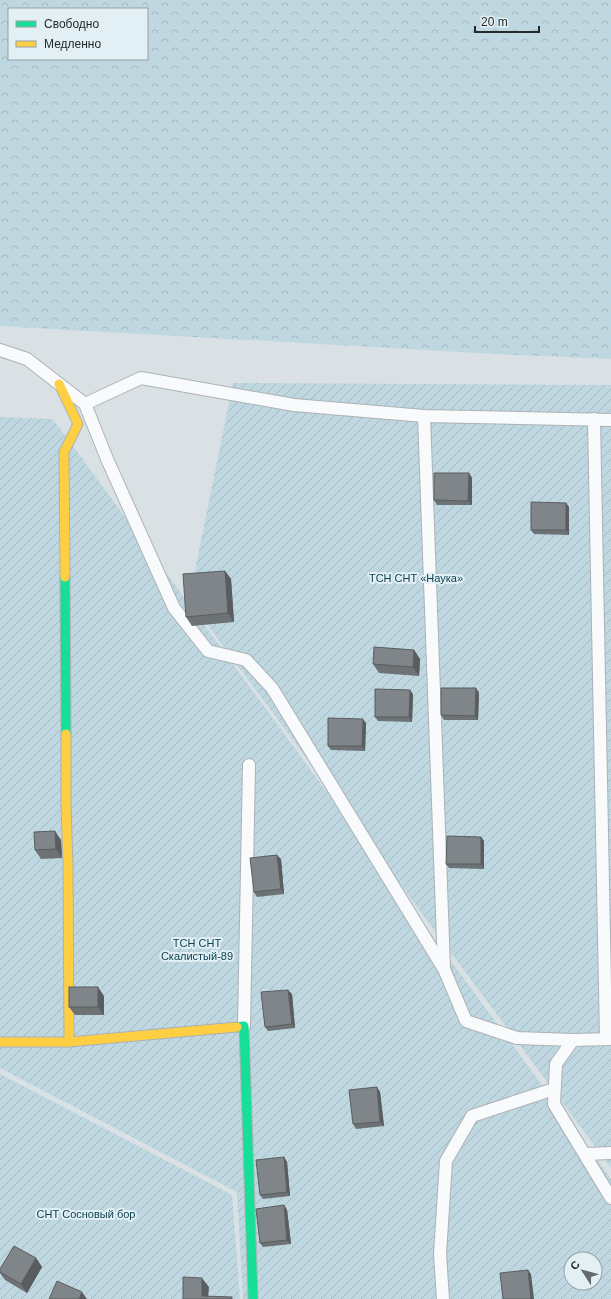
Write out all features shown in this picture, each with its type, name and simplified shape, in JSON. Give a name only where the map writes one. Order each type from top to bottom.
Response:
[{"type":"street","points":[[59,384],[78,424],[64,452],[69,1042]]},
{"type":"street","points":[[0,1042],[69,1042],[244,1026],[253,1299]]},
{"type":"lane","points":[[0,350],[27,359],[85,404],[107,459],[174,608],[208,651],[246,660],[272,688],[444,969],[466,1021],[517,1038],[573,1040],[608,1039],[594,419]]},
{"type":"lane","points":[[85,404],[141,378],[294,405],[424,416],[611,420]]},
{"type":"lane","points":[[424,416],[444,969]]},
{"type":"lane","points":[[244,1026],[249,765]]},
{"type":"lane","points":[[573,1040],[556,1064],[554,1104],[611,1198]]},
{"type":"lane","points":[[443,1299],[440,1254],[446,1161],[472,1116],[554,1089]]},
{"type":"lane","points":[[585,1154],[611,1153]]},
{"type":"green space","points":[[0,0],[611,0],[611,359],[495,354],[0,326]]},
{"type":"green space","name":"ТСН СНТ «Наука»","points":[[233,383],[611,385],[611,1168],[189,600]]},
{"type":"green space","name":"ТСН СНТ Скалистый-89","points":[[0,417],[53,419],[611,1179],[611,1299],[243,1299],[237,1192],[0,1068]]},
{"type":"green space","name":"СНТ Сосновый бор","points":[[0,1074],[232,1195],[240,1299],[0,1299]]},
{"type":"building","points":[[434,473],[469,473],[468,501],[434,500]]},
{"type":"building","points":[[531,502],[566,503],[566,530],[531,530]]},
{"type":"building","points":[[225,571],[228,613],[186,617],[183,574]]},
{"type":"building","points":[[374,647],[414,650],[413,667],[373,664]]},
{"type":"building","points":[[441,688],[476,688],[475,716],[441,715]]},
{"type":"building","points":[[375,689],[410,690],[409,717],[375,717]]},
{"type":"building","points":[[328,718],[363,719],[362,746],[328,746]]},
{"type":"building","points":[[55,831],[56,849],[35,850],[34,832]]},
{"type":"building","points":[[447,836],[481,837],[481,864],[446,864]]},
{"type":"building","points":[[277,855],[281,889],[254,892],[250,858]]},
{"type":"building","points":[[69,987],[98,987],[98,1007],[69,1007]]},
{"type":"building","points":[[288,990],[292,1024],[265,1027],[261,992]]},
{"type":"building","points":[[377,1087],[380,1122],[353,1124],[349,1090]]},
{"type":"building","points":[[284,1157],[287,1192],[260,1195],[256,1160]]},
{"type":"building","points":[[284,1205],[287,1240],[260,1243],[256,1209]]},
{"type":"building","points":[[14,1246],[36,1258],[21,1284],[0,1272],[0,1269]]},
{"type":"building","points":[[528,1270],[531,1299],[503,1299],[500,1273]]},
{"type":"building","points":[[183,1277],[202,1278],[202,1296],[232,1297],[232,1299],[183,1299]]},
{"type":"building","points":[[57,1281],[82,1292],[79,1299],[49,1299]]},
{"type":"traffic: fast","points":[[65,577],[66,734]]},
{"type":"traffic: fast","points":[[237,1027],[244,1026],[253,1299]]},
{"type":"traffic: slow","points":[[59,384],[78,424],[64,452],[65,577]]},
{"type":"traffic: slow","points":[[66,734],[69,1042]]},
{"type":"traffic: slow","points":[[0,1042],[69,1042],[237,1027]]}]
